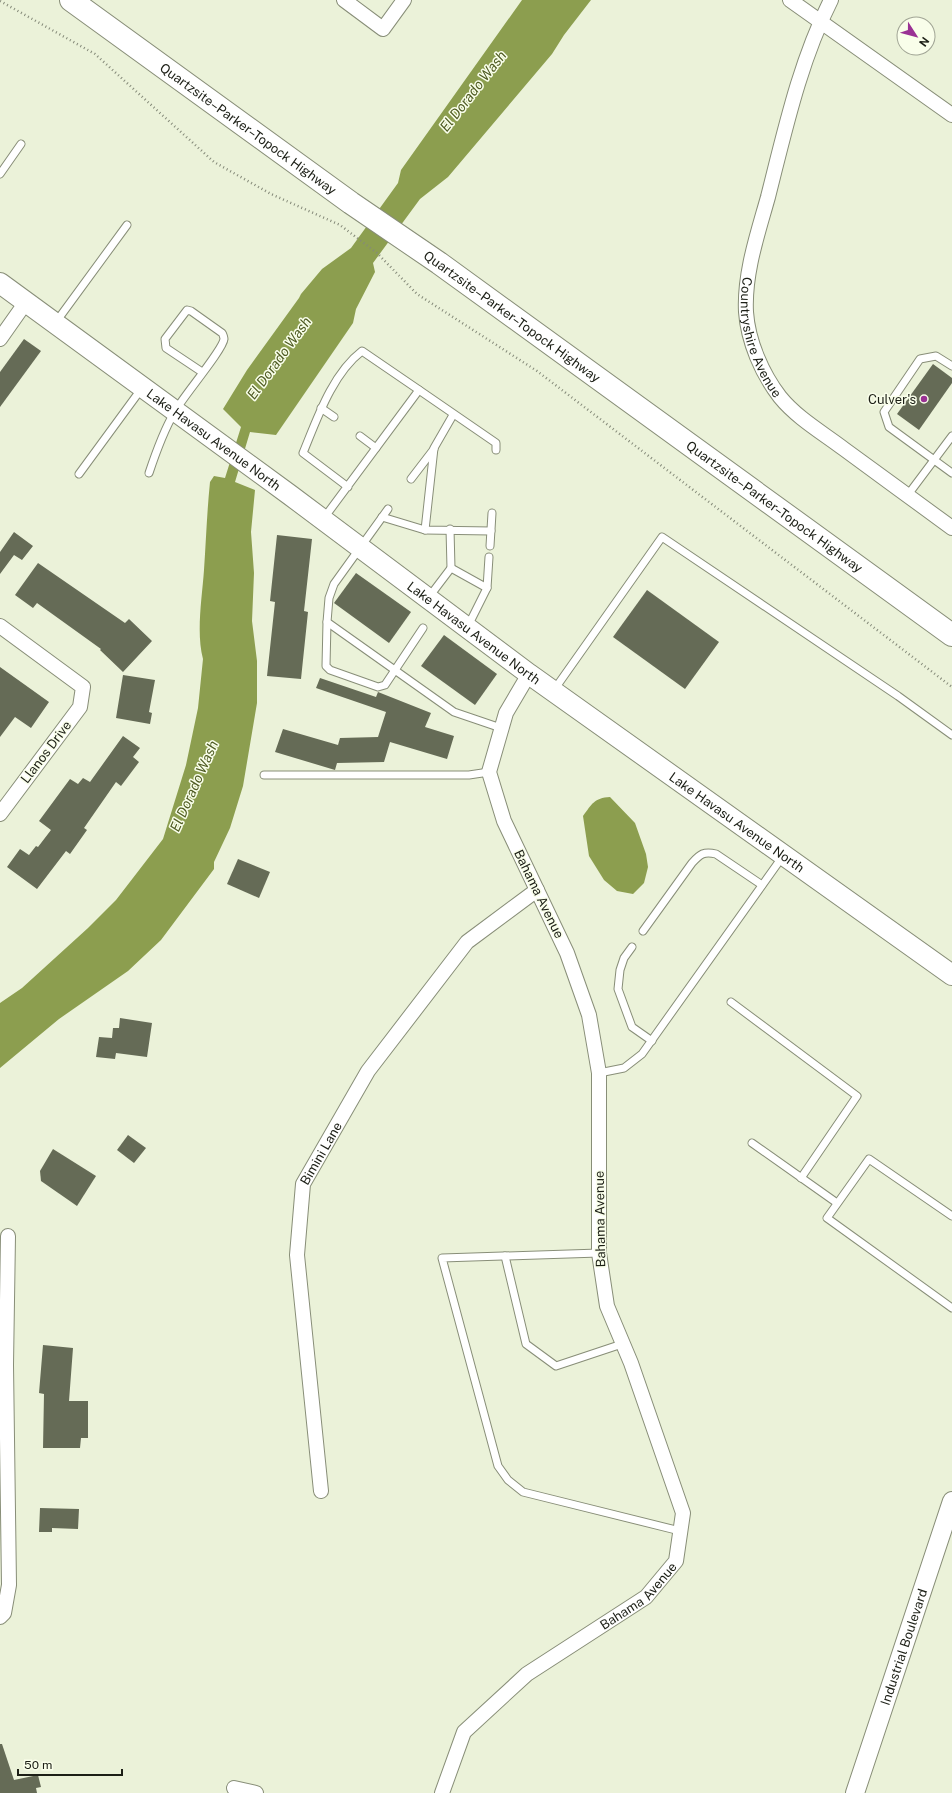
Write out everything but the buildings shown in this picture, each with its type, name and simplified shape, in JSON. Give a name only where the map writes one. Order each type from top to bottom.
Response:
[{"type":"highway","name":"Quartzsite–Parker–Topock Highway","points":[[71,0],[351,203],[445,268],[952,635]]},
{"type":"main road","name":"Lake Havasu Avenue North","points":[[0,283],[323,520],[529,674],[554,690],[952,975]]},
{"type":"street","points":[[344,0],[383,30],[404,0]]},
{"type":"street","points":[[790,0],[952,115]]},
{"type":"street","name":"Countryshire Avenue","points":[[831,0],[820,21],[796,89],[752,257],[747,286],[746,312],[750,336],[762,368],[781,397],[806,421],[952,528]]},
{"type":"street","points":[[0,339],[26,302]]},
{"type":"street","name":"Llanos Drive","points":[[0,626],[83,686],[80,707],[0,814]]},
{"type":"street","points":[[489,772],[506,713],[529,674]]},
{"type":"street","name":"Bahama Avenue","points":[[442,1793],[464,1732],[526,1674],[646,1597],[676,1561],[683,1513],[631,1363],[607,1306],[599,1253],[599,1073],[589,1015],[567,952],[504,821],[489,772]]},
{"type":"street","name":"Bimini Lane","points":[[321,1491],[297,1255],[303,1184],[368,1071],[467,942],[537,890]]},
{"type":"street","points":[[0,1617],[4,1613],[10,1585],[6,1365],[8,1236]]},
{"type":"street","name":"Industrial Boulevard","points":[[855,1793],[952,1501]]},
{"type":"street","points":[[234,1788],[256,1793]]},
{"type":"lane","points":[[0,174],[21,144]]},
{"type":"lane","points":[[54,323],[126,225]]},
{"type":"lane","points":[[149,473],[160,441],[174,412],[222,344],[224,339],[222,333],[191,311],[187,310],[165,340],[165,344],[166,348],[202,372]]},
{"type":"lane","points":[[348,486],[303,453],[321,408],[351,359],[362,350],[453,415],[496,443],[496,450]]},
{"type":"lane","points":[[952,366],[936,356],[920,359],[884,412],[889,427],[952,473]]},
{"type":"lane","points":[[79,474],[142,388]]},
{"type":"lane","points":[[323,520],[419,390]]},
{"type":"lane","points":[[321,408],[334,417]]},
{"type":"lane","points":[[411,478],[434,448],[453,415]]},
{"type":"lane","points":[[360,436],[376,448]]},
{"type":"lane","points":[[908,496],[952,436]]},
{"type":"lane","points":[[425,530],[434,448]]},
{"type":"lane","points":[[388,509],[359,547],[334,584],[329,598],[326,666],[330,670],[378,687],[385,685],[423,628]]},
{"type":"lane","points":[[490,546],[492,513]]},
{"type":"lane","points":[[382,517],[425,530],[450,529],[490,531]]},
{"type":"lane","points":[[428,598],[451,568],[450,529]]},
{"type":"lane","points":[[554,690],[662,537],[898,696],[952,735]]},
{"type":"lane","points":[[467,628],[487,588],[489,557]]},
{"type":"lane","points":[[451,568],[487,588]]},
{"type":"lane","points":[[327,622],[454,712],[501,728]]},
{"type":"lane","points":[[264,775],[469,775],[489,772]]},
{"type":"lane","points":[[644,931],[692,863],[700,855],[707,852],[716,854],[762,885]]},
{"type":"lane","points":[[599,1073],[624,1068],[642,1054],[784,855]]},
{"type":"lane","points":[[632,947],[624,958],[620,970],[618,989],[632,1027],[652,1041]]},
{"type":"lane","points":[[731,1002],[857,1096],[801,1178]]},
{"type":"lane","points":[[752,1143],[837,1203]]},
{"type":"lane","points":[[952,1216],[869,1159],[827,1218],[952,1308]]},
{"type":"lane","points":[[599,1253],[442,1258],[498,1466],[508,1480],[523,1492],[680,1531]]},
{"type":"lane","points":[[505,1256],[526,1344],[556,1366],[622,1344]]},
{"type":"path","points":[[0,0],[95,54],[214,162],[271,194],[340,225],[377,253],[417,294],[536,371],[952,687]]},
{"type":"water","name":"El Dorado Wash","points":[[522,0],[591,0],[564,35],[552,54],[448,177],[420,199],[373,263],[375,272],[356,309],[353,323],[276,435],[250,432],[235,482],[255,490],[251,532],[254,573],[252,621],[257,661],[257,703],[243,786],[230,828],[214,862],[214,869],[161,940],[128,971],[59,1019],[0,1068],[0,1003],[22,988],[88,928],[116,900],[163,839],[186,765],[198,708],[203,659],[200,638],[200,615],[210,482],[214,476],[225,478],[241,427],[223,409],[247,370],[301,294],[322,269],[351,248],[398,183],[401,170]]},
{"type":"water","points":[[610,797],[635,823],[646,854],[648,867],[644,883],[633,894],[617,891],[604,880],[589,856],[583,816],[594,802]]},
{"type":"place","name":"Culver's","points":[[924,399]]}]
